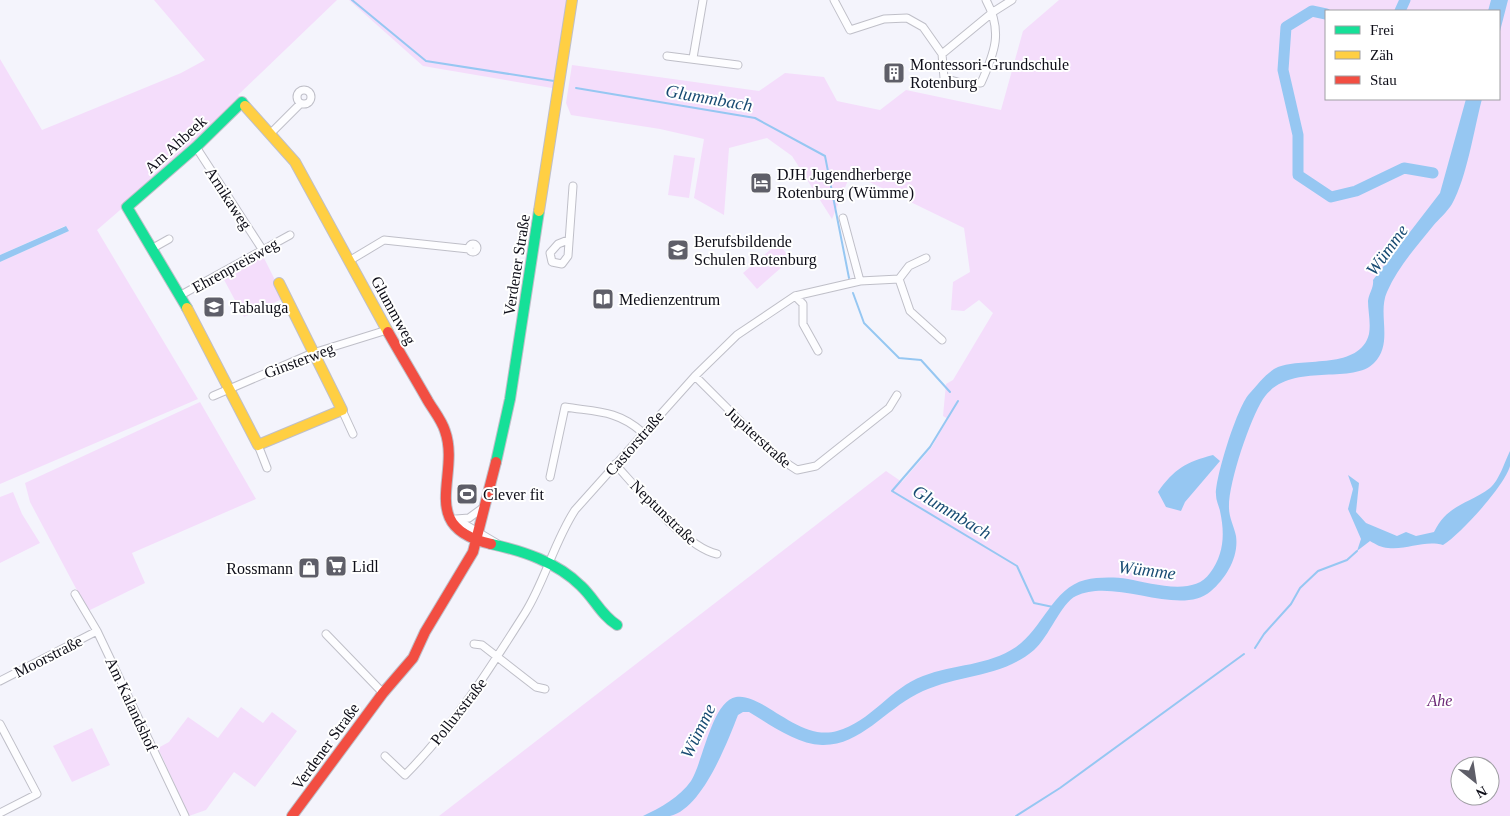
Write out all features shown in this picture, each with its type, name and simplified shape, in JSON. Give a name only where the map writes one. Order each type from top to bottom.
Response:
[{"type":"street","name":"Verdener Straße","points":[[292,816],[382,693],[413,658],[425,632],[473,552],[475,538],[487,503],[510,399],[572,0]]},
{"type":"street","points":[[693,58],[703,0]]},
{"type":"street","points":[[834,0],[850,30],[884,19],[907,18],[923,26],[942,54],[944,78],[961,84],[981,83],[994,56],[997,27],[993,12],[986,0]]},
{"type":"street","points":[[942,54],[993,12],[1012,0]]},
{"type":"street","points":[[667,56],[738,65]]},
{"type":"street","name":"Glummweg","points":[[242,102],[296,162],[448,439],[449,458],[446,498],[453,516]]},
{"type":"street","name":"Am Ahbeek","points":[[153,248],[127,207],[196,147],[242,102]]},
{"type":"street","points":[[270,134],[300,104]]},
{"type":"street","name":"Arnikaweg","points":[[196,147],[262,249]]},
{"type":"street","points":[[568,240],[573,211],[573,186]]},
{"type":"street","points":[[843,218],[860,281]]},
{"type":"street","name":"Ehrenpreisweg","points":[[181,295],[290,235]]},
{"type":"street","points":[[169,238],[153,248],[232,387],[267,468]]},
{"type":"street","points":[[349,261],[384,240],[469,249]]},
{"type":"street","points":[[795,296],[860,281],[899,279],[909,266],[926,258]]},
{"type":"street","points":[[899,279],[910,311],[942,340]]},
{"type":"street","points":[[279,283],[353,434]]},
{"type":"street","points":[[795,296],[803,304],[804,324],[818,351]]},
{"type":"street","name":"Castorstraße","points":[[550,564],[568,521],[642,432],[737,335],[795,296]]},
{"type":"street","name":"Ginsterweg","points":[[214,396],[313,353],[387,330]]},
{"type":"street","name":"Jupiterstraße","points":[[695,376],[774,455],[797,470],[816,466],[889,408],[897,395]]},
{"type":"street","points":[[550,477],[564,407],[618,416],[631,422],[642,432]]},
{"type":"street","points":[[258,445],[342,410]]},
{"type":"street","name":"Neptunstraße","points":[[615,464],[680,531],[702,549],[717,554]]},
{"type":"street","points":[[453,516],[469,518],[487,503]]},
{"type":"street","points":[[453,516],[459,529],[475,538],[550,564],[574,579],[609,620],[618,625]]},
{"type":"street","name":"Polluxstraße","points":[[385,756],[405,775],[464,706],[498,657],[550,564]]},
{"type":"street","name":"Am Kalandshof","points":[[75,594],[97,631],[184,816]]},
{"type":"street","name":"Moorstraße","points":[[0,681],[97,631]]},
{"type":"street","points":[[326,634],[382,693]]},
{"type":"street","points":[[474,644],[482,645],[536,687],[545,689]]},
{"type":"street","points":[[0,724],[37,794],[0,814]]},
{"type":"green space","points":[[154,0],[337,0],[238,95],[243,100],[194,146],[97,230],[198,399],[0,484],[0,262],[69,231],[65,226],[0,255],[0,59],[42,130],[181,73],[205,60]]},
{"type":"green space","points":[[349,0],[572,0],[558,89],[423,66]]},
{"type":"green space","name":"Ahe","points":[[1059,0],[1510,0],[1510,816],[439,816],[886,471],[902,482],[931,448],[948,419],[943,416],[946,384],[953,380],[993,313],[979,300],[964,311],[951,310],[953,282],[970,272],[964,228],[851,173],[832,219],[792,156],[767,138],[729,148],[724,215],[694,198],[704,139],[660,129],[571,115],[566,103],[572,65],[759,91],[785,73],[824,77],[837,101],[880,110],[906,90],[1001,110],[1023,31]]},
{"type":"green space","points":[[674,155],[695,158],[689,198],[668,195]]},
{"type":"green space","points":[[778,243],[791,259],[757,289],[743,273]]},
{"type":"green space","points":[[261,252],[284,298],[244,317],[222,276]]},
{"type":"green space","points":[[200,402],[256,499],[132,553],[145,583],[88,611],[30,502],[25,483]]},
{"type":"green space","points":[[13,492],[22,514],[40,543],[0,563],[0,497]]},
{"type":"green space","points":[[241,707],[263,723],[272,712],[297,731],[255,787],[234,772],[206,810],[189,816],[158,748],[169,742],[188,717],[218,738]]},
{"type":"green space","points":[[92,728],[110,765],[72,782],[53,746]]},
{"type":"water","points":[[1491,0],[1508,0],[1500,31],[1500,10],[1488,10]]},
{"type":"water","points":[[1466,100],[1482,100],[1470,153],[1452,204],[1408,257],[1396,274],[1387,292],[1384,301],[1383,347],[1380,355],[1374,363],[1364,370],[1288,380],[1274,387],[1258,408],[1241,452],[1232,484],[1229,511],[1236,536],[1235,552],[1222,580],[1211,591],[1198,598],[1182,600],[1109,591],[1092,591],[1076,596],[1065,606],[1045,637],[1034,650],[1021,659],[1007,666],[947,683],[917,694],[860,734],[836,744],[812,744],[793,738],[749,712],[743,712],[738,715],[712,773],[693,801],[682,811],[670,816],[643,816],[663,806],[691,781],[714,720],[728,701],[736,697],[746,697],[809,730],[837,731],[849,727],[860,720],[911,681],[935,672],[994,658],[1016,647],[1034,630],[1056,600],[1074,584],[1095,578],[1117,578],[1160,585],[1183,586],[1194,585],[1203,580],[1215,566],[1221,551],[1223,528],[1216,497],[1219,473],[1239,411],[1245,400],[1263,378],[1278,367],[1343,358],[1355,353],[1364,345],[1369,334],[1368,301],[1373,280],[1440,193]]},
{"type":"water","points":[[66,226],[69,231],[0,262],[0,255]]},
{"type":"water","points":[[1510,451],[1510,466],[1500,485],[1471,520],[1443,545],[1429,544],[1388,548],[1381,547],[1370,541],[1357,551],[1361,539],[1348,509],[1353,489],[1348,475],[1359,483],[1356,512],[1366,523],[1397,536],[1406,532],[1416,536],[1434,532],[1439,523],[1452,510],[1490,488],[1499,476]]},
{"type":"water","points":[[1213,455],[1220,461],[1185,502],[1181,511],[1166,507],[1158,492],[1175,472],[1195,460]]},
{"type":"waterway","name":"Glummbach","points":[[352,0],[426,61],[554,81]]},
{"type":"waterway","points":[[1400,10],[1405,0]]},
{"type":"waterway","points":[[1325,14],[1312,11],[1286,27],[1283,70],[1298,135],[1298,175],[1331,197],[1356,191],[1404,168],[1433,173]]},
{"type":"waterway","name":"Glummbach","points":[[576,88],[755,118],[825,156],[849,278]]},
{"type":"waterway","name":"Glummbach","points":[[853,293],[864,323],[899,358],[921,360],[950,392]]},
{"type":"waterway","name":"Glummbach","points":[[958,401],[930,447],[892,491],[1017,566],[1034,603],[1053,607]]},
{"type":"waterway","points":[[1255,648],[1264,634],[1291,604],[1300,588],[1318,571],[1347,560],[1357,551]]},
{"type":"waterway","points":[[1016,816],[1060,788],[1244,654]]},
{"type":"traffic: fast","points":[[187,308],[127,207],[196,147],[242,102],[245,106]]},
{"type":"traffic: fast","points":[[496,462],[510,399],[539,211]]},
{"type":"traffic: fast","points":[[491,544],[527,554],[561,570],[581,586],[606,616],[617,625]]},
{"type":"traffic: slow","points":[[539,211],[572,0]]},
{"type":"traffic: slow","points":[[245,106],[295,162],[388,332]]},
{"type":"traffic: slow","points":[[187,308],[258,445],[342,410],[279,283]]},
{"type":"traffic: jam","points":[[388,332],[445,431],[448,448],[446,498],[448,513],[454,526],[468,536],[491,544]]},
{"type":"traffic: jam","points":[[292,816],[383,693],[413,658],[425,632],[473,552],[496,462]]},
{"type":"place","name":"Montessori-Grundschule Rotenburg","points":[[894,73]]},
{"type":"place","name":"DJH Jugendherberge Rotenburg (Wümme)","points":[[761,183]]},
{"type":"place","name":"Berufsbildende Schulen Rotenburg","points":[[678,250]]},
{"type":"place","name":"Medienzentrum","points":[[603,299]]},
{"type":"place","name":"Tabaluga","points":[[214,307]]},
{"type":"place","name":"Clever fit","points":[[467,494]]},
{"type":"place","name":"Lidl","points":[[336,566]]},
{"type":"place","name":"Rossmann","points":[[309,568]]},
{"type":"water label","name":"Wümme","points":[[1387,250]]},
{"type":"water label","name":"Wümme","points":[[1147,570]]},
{"type":"water label","name":"Wümme","points":[[698,731]]}]
